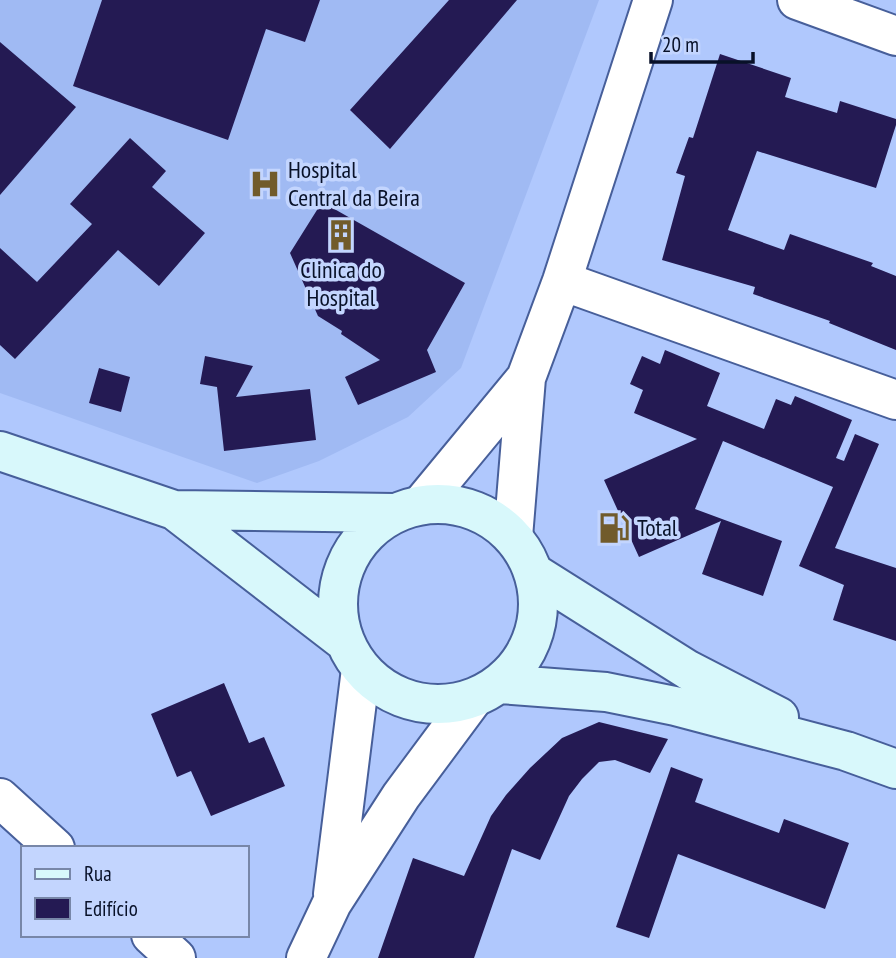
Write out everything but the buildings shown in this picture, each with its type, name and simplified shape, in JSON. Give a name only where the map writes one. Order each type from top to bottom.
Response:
[{"type":"street","points":[[513,537],[526,378],[562,281],[653,0]]},
{"type":"street","points":[[797,0],[896,36]]},
{"type":"street","points":[[562,281],[896,400]]},
{"type":"street","points":[[332,903],[353,656],[338,613],[339,582],[350,554],[368,530],[407,509],[526,378]]},
{"type":"street","points":[[0,451],[174,510],[407,509],[454,505],[486,516],[513,537],[526,554],[534,573],[539,604],[534,634],[521,662],[486,691],[401,796],[332,903],[306,958]]},
{"type":"street","points":[[174,510],[353,656],[384,690],[412,702],[443,705],[486,691],[606,692],[676,706],[846,751],[896,769]]},
{"type":"street","points":[[534,573],[688,670],[846,751]]},
{"type":"street","points":[[0,798],[53,846]]},
{"type":"street","points":[[153,937],[176,958]]},
{"type":"shaded area","name":"Hospital Central da Beira","points":[[0,0],[599,0],[461,368],[408,417],[319,461],[257,483],[0,393]]},
{"type":"place","name":"Hospital Central da Beira","points":[[265,184]]},
{"type":"place","name":"Clinica do Hospital","points":[[341,235]]},
{"type":"place","name":"Total","points":[[614,528]]}]
